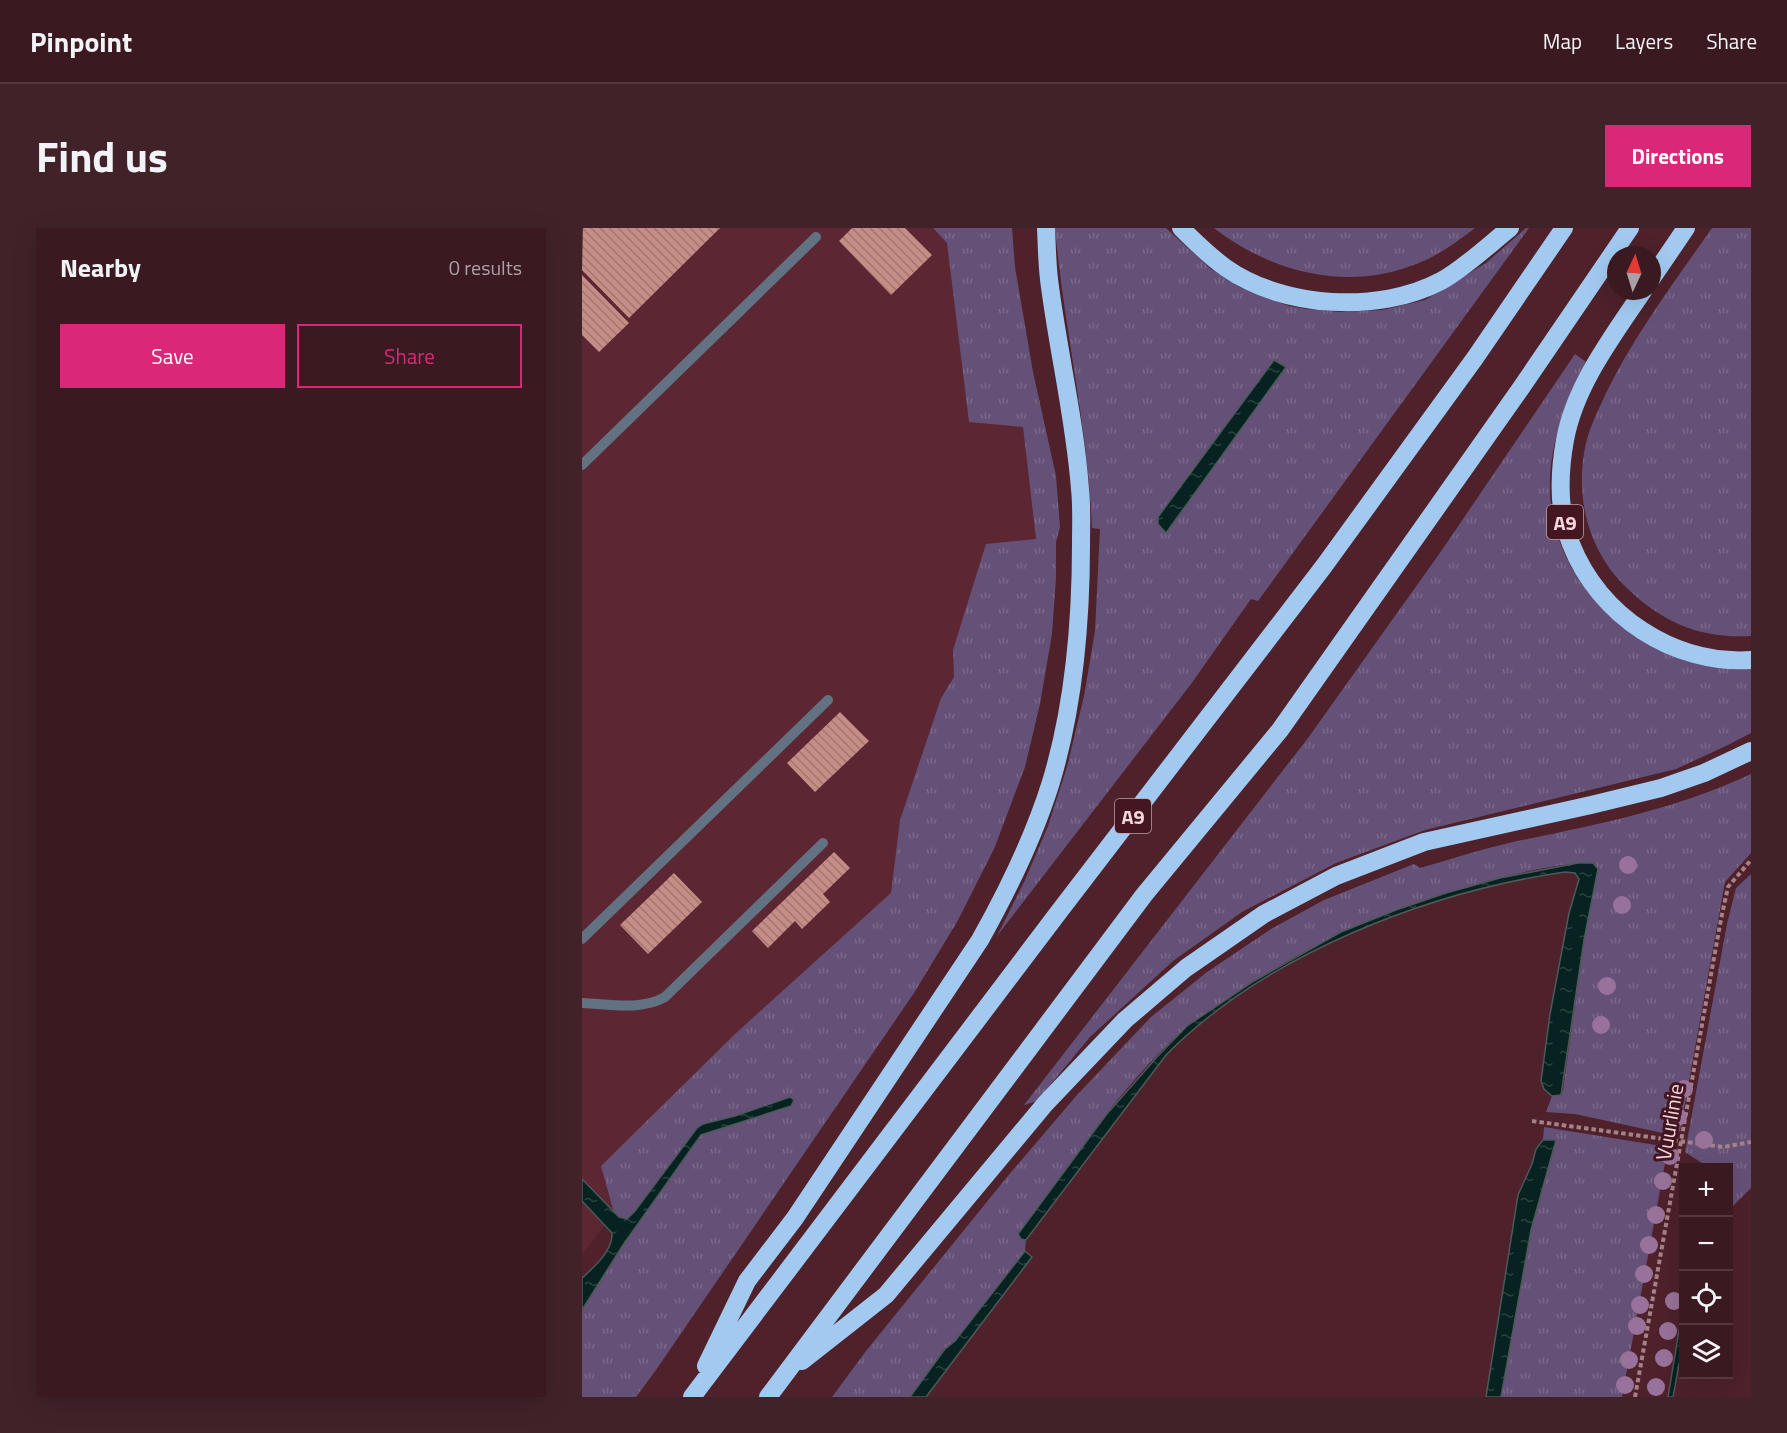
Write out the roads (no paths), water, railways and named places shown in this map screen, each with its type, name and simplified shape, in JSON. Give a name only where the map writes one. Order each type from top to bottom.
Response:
[{"type":"highway","name":"A9","points":[[691,1397],[747,1281],[795,1218],[980,940],[1000,903],[1030,836],[1050,783],[1065,725],[1076,659],[1081,592],[1081,502],[1071,406],[1049,285],[1046,228]]},
{"type":"highway","points":[[1181,228],[1227,269],[1256,284],[1284,294],[1334,303],[1365,302],[1398,297],[1442,281],[1510,228]]},
{"type":"highway","name":"A9","points":[[691,1397],[1324,566],[1475,358],[1564,228]]},
{"type":"highway","points":[[768,1397],[1144,895],[1280,730],[1521,388],[1630,228]]},
{"type":"highway","points":[[1661,265],[1686,228]]},
{"type":"highway","name":"A9","points":[[1637,300],[1599,358],[1574,407],[1561,473],[1564,517],[1570,544],[1596,590],[1628,622],[1654,639],[1676,649],[1701,656],[1731,662],[1751,660]]},
{"type":"highway","points":[[782,1377],[886,1295],[1045,1104],[1125,1020],[1186,968],[1264,914],[1336,876],[1425,842],[1591,806],[1661,788],[1704,773],[1751,751]]},
{"type":"lane","points":[[582,465],[816,237]]},
{"type":"lane","points":[[582,939],[828,700]]},
{"type":"lane","points":[[582,1003],[641,1005],[654,1003],[665,997],[823,843]]},
{"type":"water","points":[[1274,360],[1286,367],[1166,533],[1158,524],[1158,517]]},
{"type":"water","points":[[1578,863],[1593,863],[1598,869],[1584,940],[1561,1095],[1552,1096],[1544,1089],[1541,1081],[1550,1014],[1569,913],[1579,879],[1575,873],[1565,872],[1458,895],[1404,912],[1299,958],[1251,987],[1206,1019],[1166,1055],[1026,1240],[1021,1239],[1018,1234],[1106,1115],[1187,1026],[1254,981],[1341,932],[1446,893],[1500,878]]},
{"type":"water","points":[[790,1097],[794,1100],[791,1106],[701,1135],[623,1245],[582,1310],[582,1278],[606,1252],[612,1233],[582,1201],[582,1179],[619,1217],[627,1219],[697,1128],[703,1124],[735,1116]]},
{"type":"water","points":[[1543,1140],[1556,1140],[1531,1230],[1501,1397],[1486,1397],[1518,1195],[1536,1149]]},
{"type":"water","points":[[1025,1251],[1032,1257],[926,1397],[910,1397],[945,1349],[955,1341]]},
{"type":"water","points":[[1679,1331],[1679,1365],[1673,1397],[1668,1397]]}]
